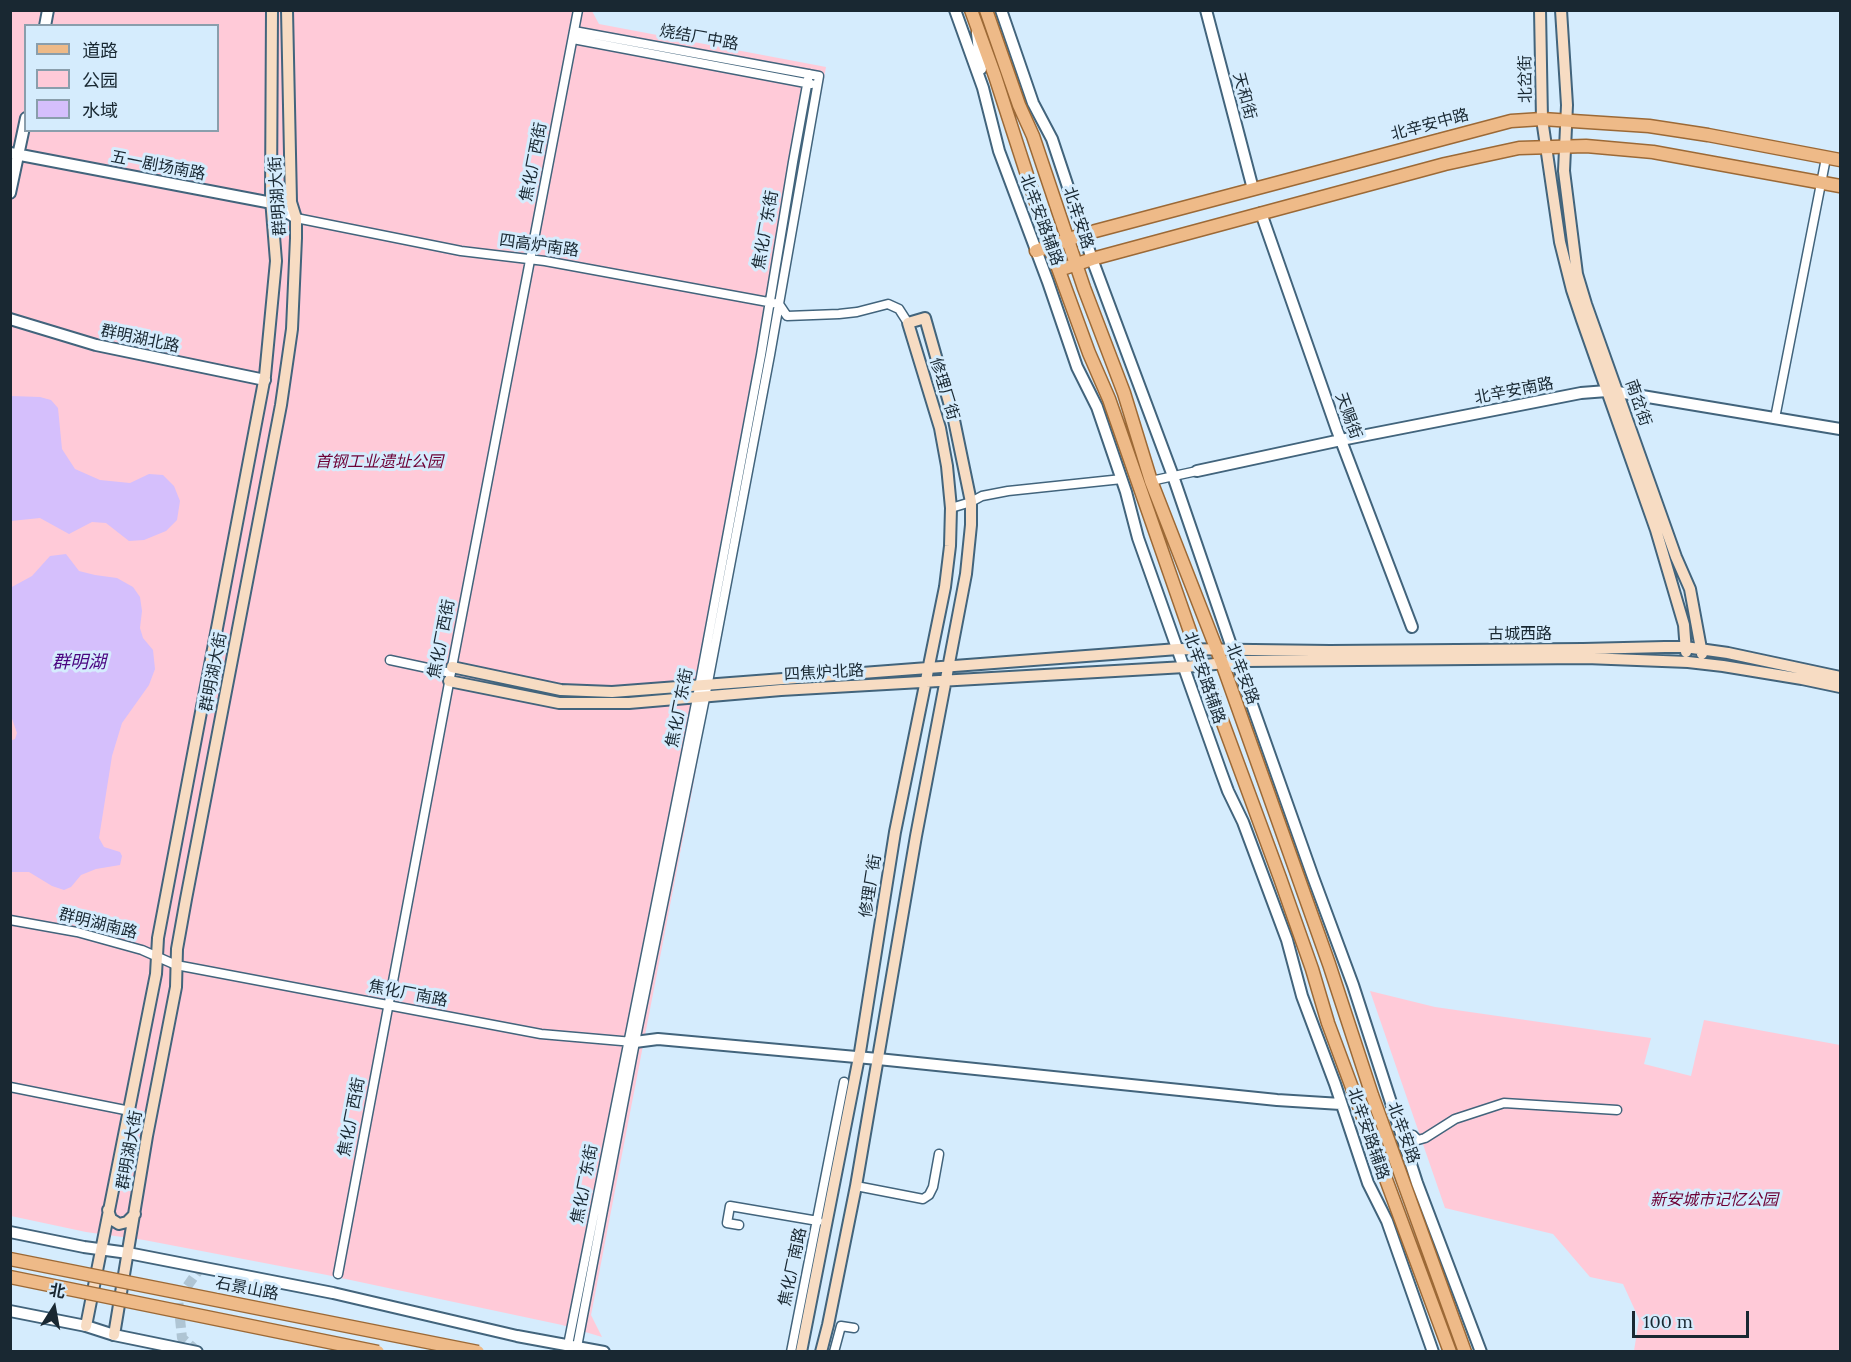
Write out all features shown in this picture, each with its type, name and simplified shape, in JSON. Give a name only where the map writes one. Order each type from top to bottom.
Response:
[{"type":"main road","name":"群明湖大街","points":[[86,1326],[156,974],[158,938],[265,380],[276,261],[272,203],[272,10]]},
{"type":"main road","name":"群明湖大街","points":[[114,1335],[147,1136],[176,987],[176,965],[186,899],[282,394],[292,329],[296,274],[296,218],[291,202],[287,10]]},
{"type":"main road","name":"北辛安路","points":[[986,10],[1019,105],[1034,136],[1076,263],[1124,393],[1151,481],[1222,663],[1372,1095],[1465,1352]]},
{"type":"main road","name":"北岔街","points":[[1540,10],[1542,119],[1546,147]]},
{"type":"main road","points":[[1561,10],[1567,105],[1566,147]]},
{"type":"main road","name":"北辛安路","points":[[973,16],[1050,246],[1089,353],[1120,429],[1202,666],[1280,878],[1343,1064],[1450,1352]]},
{"type":"main road","name":"北辛安中路","points":[[1036,251],[1084,234],[1511,121],[1542,119],[1661,128],[1840,160]]},
{"type":"main road","points":[[1059,270],[1076,263],[1261,213],[1477,156],[1519,148],[1586,146],[1653,152],[1840,186]]},
{"type":"main road","name":"南岔街","points":[[1546,147],[1560,242],[1572,290],[1690,589],[1704,664]]},
{"type":"main road","name":"南岔街","points":[[1566,147],[1564,171],[1577,274],[1656,530],[1683,625],[1688,662]]},
{"type":"main road","name":"修理厂街","points":[[801,1352],[859,1057],[895,832],[945,587],[950,546],[951,508],[940,428],[908,323],[925,318],[954,420],[971,502],[971,525],[966,574],[916,836],[856,1186],[821,1352]]},
{"type":"main road","name":"古城西路","points":[[1202,666],[1222,663],[1235,656],[1685,647],[1728,653],[1840,677]]},
{"type":"main road","name":"四焦炉北路","points":[[451,674],[561,690],[612,692],[1196,649]]},
{"type":"main road","name":"古城西路","points":[[1196,649],[1215,650],[1235,656],[1586,658],[1688,662],[1840,687]]},
{"type":"main road","name":"四焦炉北路","points":[[451,674],[559,703],[629,704],[780,690],[1202,666]]},
{"type":"main road","points":[[108,1210],[111,1219],[119,1224],[127,1222],[135,1214]]},
{"type":"main road","name":"石景山路","points":[[10,1259],[478,1352]]},
{"type":"main road","points":[[10,1277],[378,1352]]},
{"type":"street","name":"焦化厂西街","points":[[338,1274],[578,10]]},
{"type":"street","name":"北辛安路辅路","points":[[955,10],[983,88],[999,151],[1077,367],[1097,407],[1122,479],[1138,538],[1221,772],[1244,822],[1287,940],[1302,996],[1368,1183],[1387,1221],[1433,1352]]},
{"type":"street","name":"北辛安路辅路","points":[[999,10],[1033,103],[1055,147],[1092,259],[1173,476],[1353,985],[1417,1183],[1481,1352]]},
{"type":"street","points":[[995,39],[999,10]]},
{"type":"street","name":"天和街","points":[[1206,10],[1253,189]]},
{"type":"street","points":[[973,16],[983,88]]},
{"type":"street","name":"烧结厂中路","points":[[573,35],[818,80]]},
{"type":"street","name":"焦化厂东街","points":[[704,685],[808,78]]},
{"type":"street","name":"焦化厂东街","points":[[573,1346],[779,304],[818,80]]},
{"type":"street","points":[[10,193],[14,153],[24,124]]},
{"type":"street","name":"五一剧场南路","points":[[14,153],[272,203],[296,218]]},
{"type":"street","points":[[1775,418],[1826,158]]},
{"type":"street","name":"天赐街","points":[[1261,213],[1341,440],[1412,627]]},
{"type":"street","name":"四高炉南路","points":[[296,218],[461,251],[529,259],[769,302],[779,304],[787,316],[857,312],[888,304],[898,309],[908,323]]},
{"type":"street","name":"群明湖北路","points":[[10,320],[96,345],[265,380]]},
{"type":"street","name":"北辛安南路","points":[[1197,471],[1581,393],[1613,391],[1840,429]]},
{"type":"street","points":[[951,508],[971,502],[982,495],[1122,479],[1120,429]]},
{"type":"street","points":[[1151,481],[1197,471]]},
{"type":"street","points":[[390,660],[451,674]]},
{"type":"street","points":[[1283,791],[1283,839]]},
{"type":"street","points":[[1299,880],[1313,877]]},
{"type":"street","points":[[1280,878],[1287,940]]},
{"type":"street","name":"群明湖南路","points":[[10,920],[76,932],[142,950],[176,965]]},
{"type":"street","name":"焦化厂南路","points":[[176,965],[541,1034],[632,1042]]},
{"type":"street","points":[[632,1042],[658,1039],[859,1057],[1266,1099],[1341,1104]]},
{"type":"street","name":"焦化厂南路","points":[[791,1352],[844,1082]]},
{"type":"street","points":[[10,1087],[130,1111]]},
{"type":"street","points":[[1403,1138],[1413,1135],[1418,1140],[1425,1138],[1455,1119],[1504,1103],[1617,1110]]},
{"type":"street","points":[[856,1186],[923,1199],[929,1195],[933,1187],[939,1154]]},
{"type":"street","points":[[1414,1211],[1417,1183]]},
{"type":"street","points":[[739,1225],[727,1223],[730,1206],[818,1221]]},
{"type":"street","points":[[10,1232],[333,1293],[517,1336],[604,1352]]},
{"type":"street","points":[[1423,1277],[1424,1324]]},
{"type":"street","points":[[10,1311],[197,1352]]},
{"type":"street","points":[[834,1352],[841,1326],[854,1328]]},
{"type":"green space","name":"首钢工业遗址公园","points":[[11,11],[592,11],[599,24],[826,67],[690,802],[591,1315],[602,1337],[562,1325],[327,1275],[144,1240],[86,1232],[11,1216]]},
{"type":"green space","name":"新安城市记忆公园","points":[[1370,991],[1435,1007],[1651,1038],[1644,1064],[1691,1076],[1704,1020],[1840,1045],[1840,1351],[1634,1351],[1639,1319],[1623,1284],[1590,1277],[1553,1234],[1445,1208]]},
{"type":"water","points":[[11,396],[40,397],[51,400],[58,408],[62,449],[75,469],[100,480],[130,483],[149,474],[163,475],[174,486],[180,501],[177,520],[166,531],[144,540],[129,541],[106,523],[92,522],[69,534],[40,518],[11,521]]},
{"type":"water","name":"群明湖","points":[[66,554],[79,571],[117,578],[133,587],[140,597],[142,611],[140,628],[143,638],[153,650],[155,669],[149,685],[122,723],[112,756],[99,838],[104,847],[120,852],[122,856],[120,865],[96,869],[81,875],[71,887],[64,890],[52,886],[29,872],[11,872],[10,741],[15,739],[17,733],[10,713],[10,588],[32,576],[50,556]]},
{"type":"tunnel","points":[[197,1351],[182,1338],[178,1299],[201,1267]]}]
